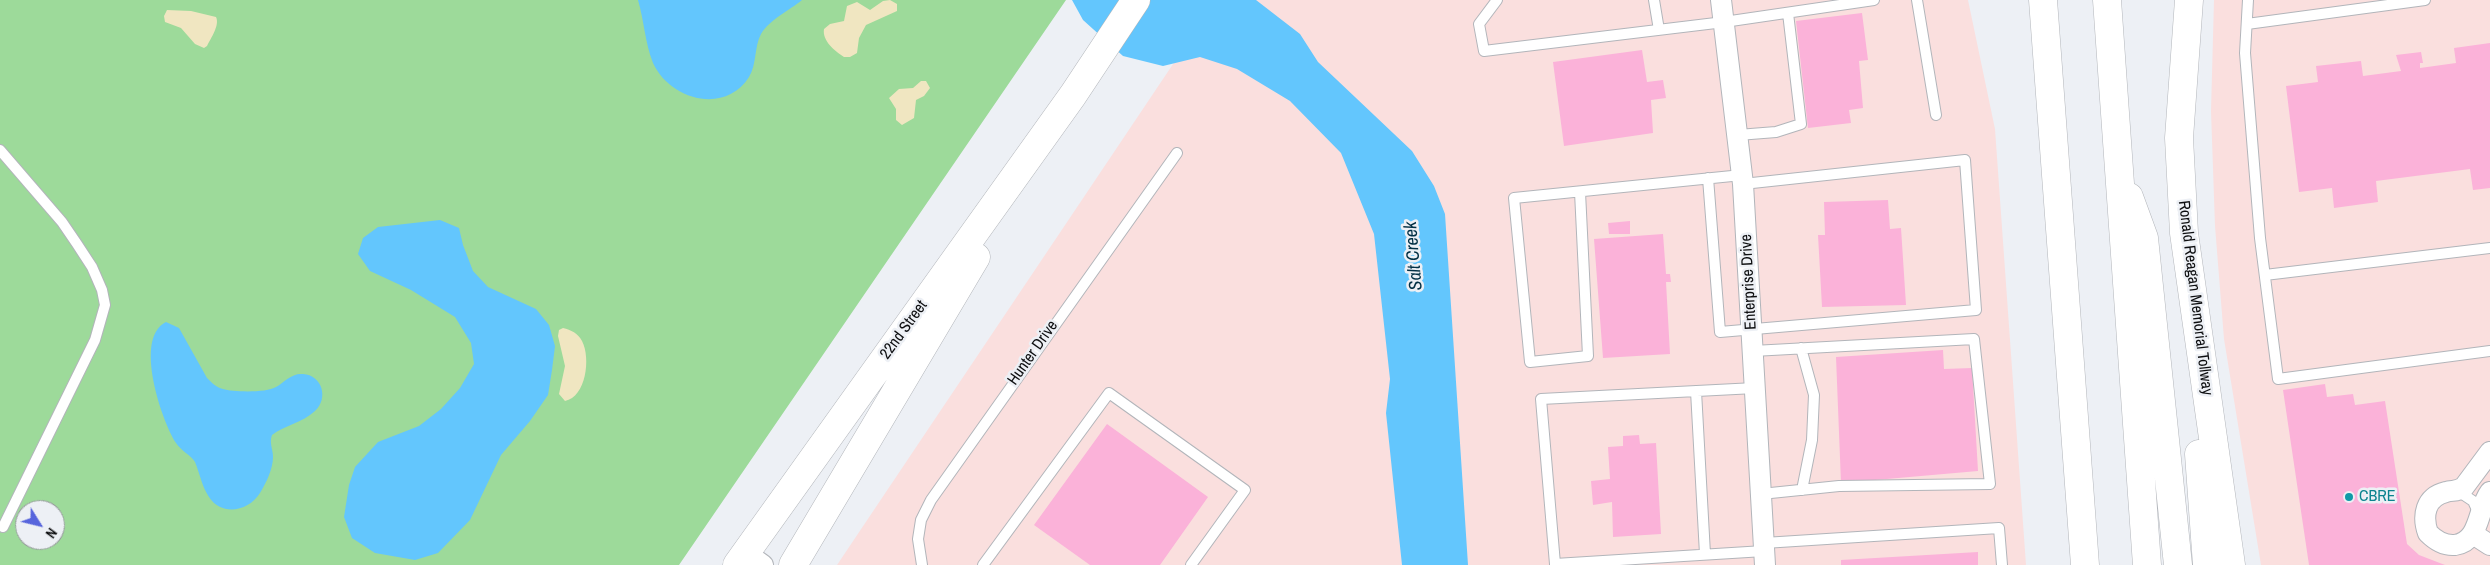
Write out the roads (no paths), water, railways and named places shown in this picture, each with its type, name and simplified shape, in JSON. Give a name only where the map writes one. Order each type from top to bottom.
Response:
[{"type":"main road","name":"22nd Street","points":[[748,561],[1073,95],[1136,0]]},
{"type":"main road","points":[[2043,0],[2085,565]]},
{"type":"main road","points":[[2107,0],[2147,565]]},
{"type":"main road","name":"Ronald Reagan Memorial Tollway","points":[[2188,0],[2179,138],[2184,233],[2232,565]]},
{"type":"main road","name":"22nd Street","points":[[793,565],[1073,95]]},
{"type":"main road","points":[[2118,166],[2144,238],[2178,565]]},
{"type":"main road","points":[[2184,233],[2207,565]]},
{"type":"street","name":"Enterprise Drive","points":[[1721,0],[1743,180],[1764,553]]},
{"type":"street","points":[[2490,452],[2469,481],[2458,491],[2440,493],[2427,506],[2424,515],[2428,533],[2442,544],[2450,545],[2467,540],[2476,526],[2483,502],[2490,492]]},
{"type":"street","points":[[2476,526],[2490,545]]},
{"type":"lane","points":[[1497,0],[1479,24],[1484,51],[1724,22],[1874,0]]},
{"type":"lane","points":[[1654,0],[1658,30]]},
{"type":"lane","points":[[1918,0],[1936,115]]},
{"type":"lane","points":[[2248,0],[2245,53],[2265,275],[2278,379],[2490,351]]},
{"type":"lane","points":[[2247,24],[2425,0]]},
{"type":"lane","points":[[1738,135],[1776,132],[1801,124],[1788,13]]},
{"type":"lane","points":[[0,150],[62,222],[92,266],[102,290],[104,305],[95,340],[3,527]]},
{"type":"lane","name":"Hunter Drive","points":[[922,565],[918,539],[920,520],[931,500],[1177,152]]},
{"type":"lane","points":[[1580,192],[1588,356],[1530,362],[1514,198],[1708,178],[1743,180],[1965,160],[1976,310],[1720,332],[1708,178]]},
{"type":"lane","points":[[2265,275],[2490,248]]},
{"type":"lane","points":[[1753,351],[1974,339],[1990,484],[1839,486],[1761,494]]},
{"type":"lane","points":[[1801,348],[1814,395],[1812,440],[1802,490]]},
{"type":"lane","points":[[1755,388],[1542,399],[1554,564],[1705,554],[1764,553],[1999,528],[2002,565]]},
{"type":"lane","points":[[1696,391],[1705,554]]},
{"type":"lane","points":[[984,565],[1109,393],[1245,490],[1191,565]]},
{"type":"lane","points":[[2458,491],[2473,500],[2476,526]]},
{"type":"water","points":[[638,0],[802,0],[774,20],[761,34],[757,44],[752,72],[739,89],[726,96],[713,99],[698,98],[685,94],[661,76],[650,55]]},
{"type":"water","name":"Salt Creek","points":[[1072,0],[1256,0],[1300,34],[1318,62],[1412,151],[1434,186],[1445,214],[1468,565],[1402,565],[1386,413],[1390,379],[1374,234],[1341,153],[1290,101],[1237,69],[1200,57],[1163,66],[1123,56],[1083,20]]},
{"type":"water","points":[[440,220],[459,228],[473,271],[488,287],[536,309],[549,325],[555,346],[548,395],[530,421],[501,455],[470,520],[438,553],[415,560],[375,553],[352,538],[344,517],[349,485],[355,467],[378,442],[419,426],[441,409],[460,388],[474,364],[471,343],[455,317],[411,290],[370,271],[358,254],[363,238],[378,227]]},
{"type":"water","points":[[166,322],[179,328],[207,378],[214,385],[221,388],[242,391],[271,389],[292,376],[299,374],[310,375],[319,383],[322,400],[315,411],[272,435],[273,462],[269,476],[260,493],[249,504],[235,509],[228,509],[214,503],[205,489],[195,462],[176,443],[170,432],[158,399],[151,362],[152,345],[156,331]]},
{"type":"place","name":"CBRE","points":[[2349,497]]}]
